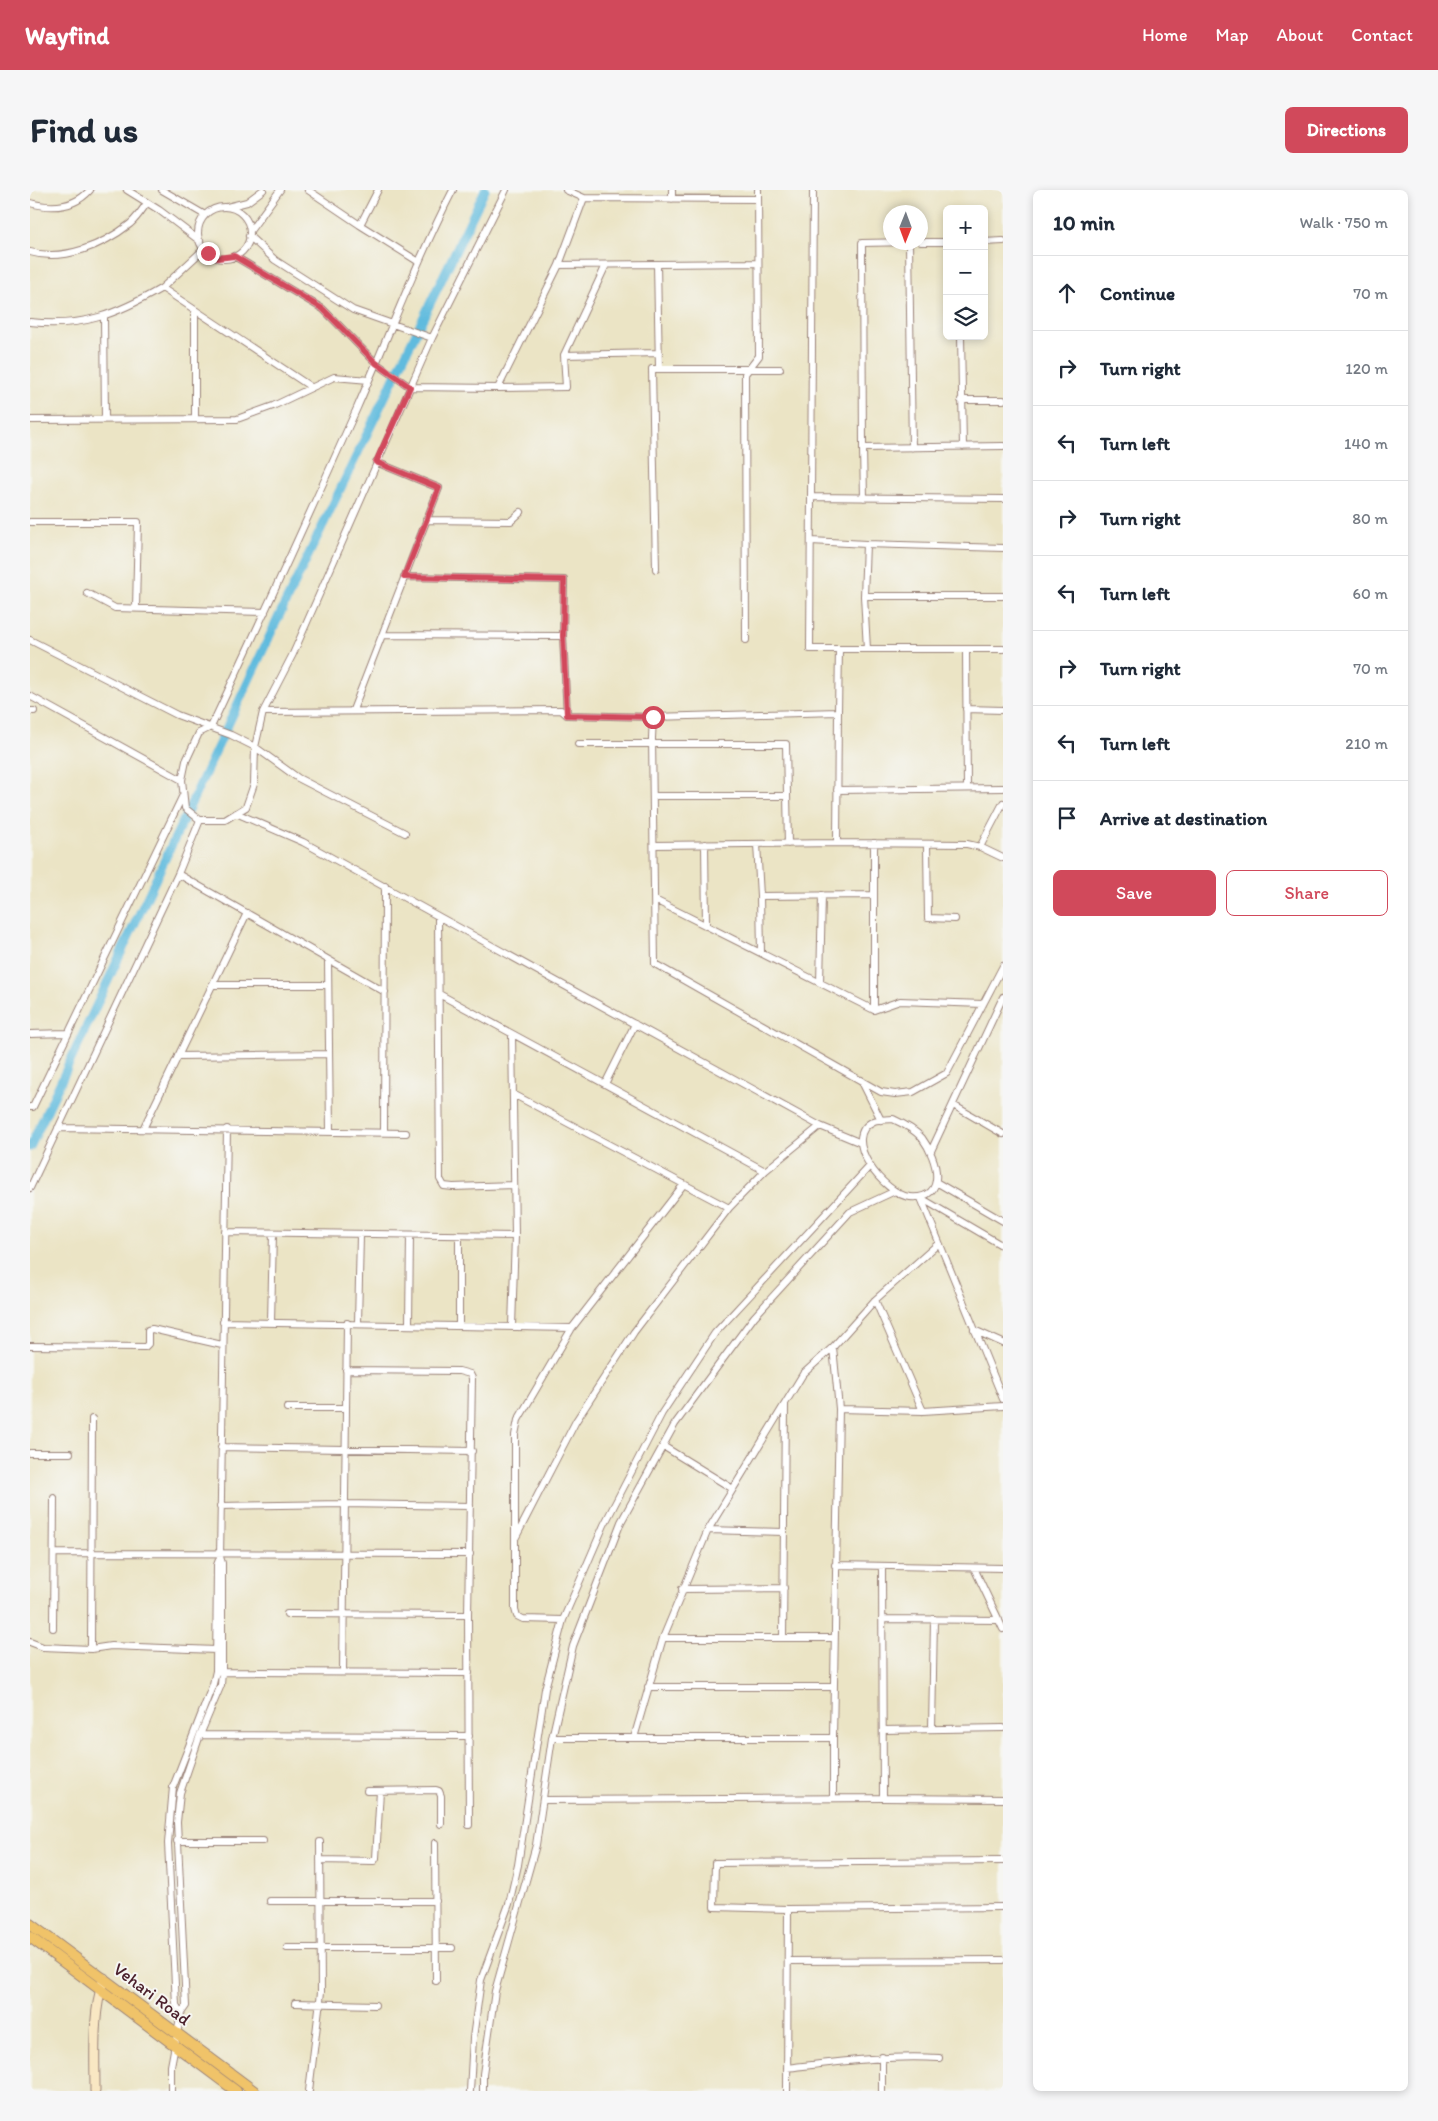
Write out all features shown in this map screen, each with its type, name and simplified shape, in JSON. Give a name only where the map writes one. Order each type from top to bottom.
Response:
[{"type":"main road","name":"Vehari Road","points":[[30,1924],[254,2091]]},
{"type":"main road","name":"Vehari Road","points":[[30,1937],[236,2091]]},
{"type":"main road","points":[[95,2091],[96,2030],[100,1989],[104,1978]]},
{"type":"street","points":[[30,203],[43,206],[65,206],[90,190]]},
{"type":"street","points":[[127,190],[200,241]]},
{"type":"street","points":[[162,190],[206,215]]},
{"type":"street","points":[[264,190],[247,202],[215,209],[206,215],[200,225],[200,241],[204,249],[218,258],[234,256],[246,246],[250,234],[280,190]]},
{"type":"street","points":[[308,190],[419,262]]},
{"type":"street","points":[[360,225],[378,190]]},
{"type":"street","points":[[454,190],[419,262],[369,380],[211,728],[199,733],[186,761],[182,780],[185,808],[200,820],[226,820],[246,807],[254,784],[255,748],[262,712],[293,654],[432,338],[506,190]]},
{"type":"street","points":[[566,190],[584,198],[758,199]]},
{"type":"street","points":[[672,190],[672,199]]},
{"type":"street","points":[[746,640],[745,374],[759,356],[758,190]]},
{"type":"street","points":[[813,190],[810,649],[1003,649]]},
{"type":"street","points":[[498,388],[559,266],[584,198]]},
{"type":"street","points":[[30,252],[39,254],[70,254],[106,240],[132,223],[147,203]]},
{"type":"street","points":[[226,207],[236,210],[244,217],[250,234],[275,260],[352,310],[393,326],[432,338]]},
{"type":"street","points":[[988,242],[1003,241]]},
{"type":"street","points":[[928,242],[943,242]]},
{"type":"street","points":[[864,498],[862,243],[883,243]]},
{"type":"street","points":[[30,322],[49,324],[104,317],[130,306],[162,288],[204,249]]},
{"type":"street","points":[[911,250],[912,448]]},
{"type":"street","points":[[234,256],[323,309],[376,363],[410,387],[566,387],[564,355],[606,265]]},
{"type":"street","points":[[559,266],[758,263]]},
{"type":"street","points":[[657,264],[659,368]]},
{"type":"street","points":[[162,288],[311,387]]},
{"type":"street","points":[[195,311],[195,419]]},
{"type":"street","points":[[104,317],[105,419]]},
{"type":"street","points":[[961,340],[963,447]]},
{"type":"street","points":[[564,355],[659,353]]},
{"type":"street","points":[[656,569],[652,369],[780,369]]},
{"type":"street","points":[[30,420],[237,420],[334,376],[369,380]]},
{"type":"street","points":[[961,400],[1003,400]]},
{"type":"street","points":[[863,448],[1003,446]]},
{"type":"street","points":[[353,710],[439,488],[376,462]]},
{"type":"street","points":[[811,498],[1003,498]]},
{"type":"street","points":[[426,520],[511,520],[521,512]]},
{"type":"street","points":[[30,522],[138,522],[136,608]]},
{"type":"street","points":[[811,541],[1003,548]]},
{"type":"street","points":[[866,544],[864,596],[867,649]]},
{"type":"street","points":[[404,577],[564,580],[563,636],[567,715]]},
{"type":"street","points":[[87,593],[115,608],[265,612]]},
{"type":"street","points":[[864,596],[1003,596]]},
{"type":"street","points":[[382,635],[563,636]]},
{"type":"street","points":[[30,640],[177,715],[231,735],[255,748],[298,778],[405,833]]},
{"type":"street","points":[[837,843],[839,649]]},
{"type":"street","points":[[966,649],[966,788]]},
{"type":"street","points":[[30,696],[182,780]]},
{"type":"street","points":[[966,709],[1003,710]]},
{"type":"street","points":[[262,712],[561,710],[567,715],[653,717],[838,712]]},
{"type":"street","points":[[653,717],[655,964],[881,1092],[895,1094],[913,1092],[947,1073],[1003,966]]},
{"type":"street","points":[[578,744],[786,744],[788,844]]},
{"type":"street","points":[[837,790],[1003,788]]},
{"type":"street","points":[[30,1107],[34,1107],[183,795]]},
{"type":"street","points":[[653,796],[787,796]]},
{"type":"street","points":[[980,847],[1003,803]]},
{"type":"street","points":[[236,813],[303,842],[820,1126],[861,1143]]},
{"type":"street","points":[[30,1188],[178,874],[200,820]]},
{"type":"street","points":[[705,844],[706,926]]},
{"type":"street","points":[[757,844],[761,953]]},
{"type":"street","points":[[874,844],[874,1010]]},
{"type":"street","points":[[654,845],[967,844],[980,847],[1003,858]]},
{"type":"street","points":[[927,845],[928,918],[955,919]]},
{"type":"street","points":[[178,874],[385,992]]},
{"type":"street","points":[[384,1132],[385,886]]},
{"type":"street","points":[[820,983],[822,895]]},
{"type":"street","points":[[760,896],[874,895]]},
{"type":"street","points":[[655,900],[874,1010],[900,1001],[983,1004]]},
{"type":"street","points":[[143,1128],[247,913]]},
{"type":"street","points":[[438,917],[440,1179],[444,1186],[453,1187],[514,1185]]},
{"type":"street","points":[[328,960],[330,1131]]},
{"type":"street","points":[[212,984],[328,985]]},
{"type":"street","points":[[439,994],[766,1170]]},
{"type":"street","points":[[931,1151],[1003,997]]},
{"type":"street","points":[[605,1084],[634,1024]]},
{"type":"street","points":[[30,1034],[68,1033]]},
{"type":"street","points":[[512,1034],[515,1236],[512,1326]]},
{"type":"street","points":[[178,1056],[329,1054]]},
{"type":"street","points":[[861,1079],[881,1120]]},
{"type":"street","points":[[513,1094],[729,1208]]},
{"type":"street","points":[[953,1105],[1003,1134]]},
{"type":"street","points":[[921,1198],[931,1192],[936,1182],[937,1168],[931,1151],[907,1125],[893,1120],[875,1121],[865,1129],[861,1143],[869,1166],[878,1177],[895,1191],[907,1197],[921,1198],[1003,1246]]},
{"type":"street","points":[[515,1540],[576,1421],[634,1332],[729,1208],[766,1170],[820,1126]]},
{"type":"street","points":[[58,1128],[406,1133]]},
{"type":"street","points":[[170,2091],[171,2066],[181,2012],[186,2006],[177,1841],[180,1794],[200,1735],[218,1691],[222,1573],[220,1506],[227,1129]]},
{"type":"street","points":[[470,2091],[473,2038],[481,1980],[509,1904],[516,1873],[545,1689],[563,1620],[604,1525],[662,1413],[715,1333],[869,1166]]},
{"type":"street","points":[[936,1182],[1003,1221]]},
{"type":"street","points":[[563,1620],[523,1618],[517,1616],[515,1609],[515,1435],[518,1420],[572,1328],[684,1184]]},
{"type":"street","points":[[483,2091],[483,2074],[495,1991],[536,1846],[552,1738],[573,1646],[621,1522],[675,1424],[754,1317],[850,1212],[895,1191]]},
{"type":"street","points":[[921,1198],[938,1244],[1003,1399]]},
{"type":"street","points":[[225,1232],[515,1236]]},
{"type":"street","points":[[271,1322],[273,1233]]},
{"type":"street","points":[[358,1323],[360,1235]]},
{"type":"street","points":[[409,1324],[410,1235]]},
{"type":"street","points":[[459,1236],[459,1325]]},
{"type":"street","points":[[634,1738],[663,1638],[708,1530],[802,1374],[833,1347],[875,1300],[938,1244]]},
{"type":"street","points":[[875,1300],[923,1411]]},
{"type":"street","points":[[223,1322],[572,1328]]},
{"type":"street","points":[[343,1672],[343,1504],[347,1323]]},
{"type":"street","points":[[30,1346],[145,1347],[148,1344],[148,1330],[152,1328],[222,1345]]},
{"type":"street","points":[[974,1330],[1003,1343]]},
{"type":"street","points":[[832,1798],[839,1408],[833,1347]]},
{"type":"street","points":[[346,1370],[459,1371],[470,1374],[472,1451],[468,1615],[469,1825]]},
{"type":"street","points":[[783,1638],[785,1404]]},
{"type":"street","points":[[839,1408],[923,1411],[1003,1406]]},
{"type":"street","points":[[287,1408],[345,1408]]},
{"type":"street","points":[[91,1649],[92,1419]]},
{"type":"street","points":[[663,1446],[733,1489]]},
{"type":"street","points":[[221,1447],[472,1451]]},
{"type":"street","points":[[30,1453],[70,1453]]},
{"type":"street","points":[[53,1628],[54,1498]]},
{"type":"street","points":[[220,1506],[343,1504],[470,1506]]},
{"type":"street","points":[[708,1530],[784,1532]]},
{"type":"street","points":[[55,1552],[220,1555],[343,1553],[470,1554]]},
{"type":"street","points":[[181,2012],[176,2004],[168,1844],[169,1822],[173,1787],[219,1671],[216,1650],[217,1564],[220,1555]]},
{"type":"street","points":[[835,1565],[1003,1568]]},
{"type":"street","points":[[882,1567],[883,1798]]},
{"type":"street","points":[[974,1568],[1003,1629]]},
{"type":"street","points":[[682,1589],[784,1588]]},
{"type":"street","points":[[287,1614],[468,1615]]},
{"type":"street","points":[[882,1619],[998,1620]]},
{"type":"street","points":[[932,1729],[934,1619]]},
{"type":"street","points":[[663,1638],[834,1638]]},
{"type":"street","points":[[30,1642],[43,1647],[91,1649],[111,1646],[216,1650]]},
{"type":"street","points":[[219,1671],[469,1673]]},
{"type":"street","points":[[648,1687],[833,1687]]},
{"type":"street","points":[[883,1730],[1003,1728]]},
{"type":"street","points":[[200,1735],[469,1736]]},
{"type":"street","points":[[552,1738],[833,1738]]},
{"type":"street","points":[[367,1791],[439,1792],[441,1824]]},
{"type":"street","points":[[320,1860],[374,1861],[376,1858],[380,1791]]},
{"type":"street","points":[[543,1800],[1003,1799]]},
{"type":"street","points":[[177,1841],[263,1841]]},
{"type":"street","points":[[309,2091],[320,2004],[320,1842]]},
{"type":"street","points":[[435,1843],[436,1981]]},
{"type":"street","points":[[1003,1861],[715,1863],[714,1907],[788,1909],[1003,1907]]},
{"type":"street","points":[[270,1901],[436,1901]]},
{"type":"street","points":[[787,2091],[788,1909]]},
{"type":"street","points":[[287,1948],[452,1948]]},
{"type":"street","points":[[788,1961],[1003,1960]]},
{"type":"street","points":[[295,2003],[375,2005]]},
{"type":"street","points":[[787,2068],[907,2056],[938,2058]]},
{"type":"street","points":[[882,2058],[882,2091]]},
{"type":"waterway","points":[[30,1147],[279,616],[485,190]]},
{"type":"route","points":[[208,253],[218,258],[234,256],[323,309],[376,363],[410,387],[376,462],[439,488],[404,577],[564,580],[563,636],[567,715],[653,717]]}]
